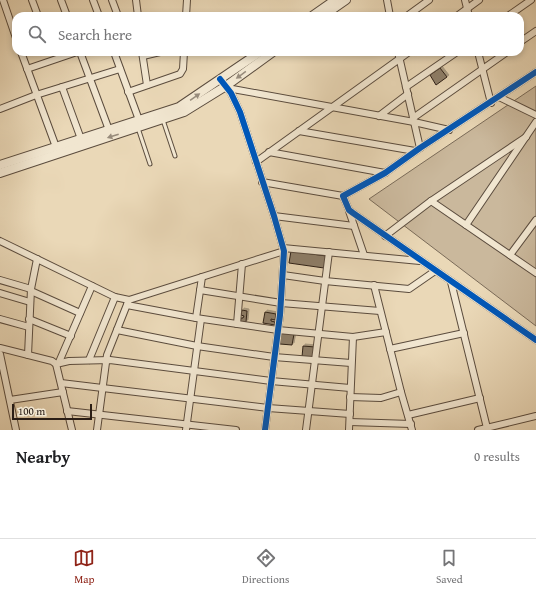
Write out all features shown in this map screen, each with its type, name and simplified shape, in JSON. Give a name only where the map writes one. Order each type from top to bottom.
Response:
[{"type":"street","points":[[3,0],[3,9],[12,29]]},
{"type":"street","points":[[32,0],[36,12]]},
{"type":"street","points":[[61,0],[66,12]]},
{"type":"street","points":[[92,0],[97,12]]},
{"type":"street","points":[[112,0],[116,12]]},
{"type":"street","points":[[136,0],[138,12]]},
{"type":"street","points":[[186,12],[187,0]]},
{"type":"street","points":[[318,12],[335,0]]},
{"type":"street","points":[[329,12],[346,0]]},
{"type":"street","points":[[387,0],[389,12]]},
{"type":"street","points":[[412,12],[429,0]]},
{"type":"street","points":[[465,0],[468,12]]},
{"type":"street","points":[[462,12],[478,0]]},
{"type":"street","points":[[514,12],[531,0]]},
{"type":"street","points":[[524,39],[536,31]]},
{"type":"street","points":[[22,56],[56,147]]},
{"type":"street","points":[[53,56],[54,60]]},
{"type":"street","points":[[27,69],[66,56]]},
{"type":"street","points":[[82,56],[109,130]]},
{"type":"street","points":[[115,56],[138,124]]},
{"type":"street","points":[[143,56],[147,85]]},
{"type":"street","points":[[128,92],[180,74],[183,69],[184,56]]},
{"type":"street","points":[[0,173],[138,124],[178,107],[254,56]]},
{"type":"street","points":[[0,165],[109,130],[163,120],[184,112],[227,87],[268,56]]},
{"type":"street","points":[[256,162],[333,107],[398,56]]},
{"type":"street","points":[[399,56],[414,120],[417,150]]},
{"type":"street","points":[[406,87],[451,56]]},
{"type":"street","points":[[479,56],[491,103]]},
{"type":"street","points":[[414,120],[502,56]]},
{"type":"street","points":[[0,110],[36,95],[120,69]]},
{"type":"street","points":[[262,182],[344,196],[385,173],[417,150],[491,103],[536,72]]},
{"type":"street","points":[[220,79],[227,87],[240,112],[274,216],[283,250],[281,303],[265,430]]},
{"type":"street","points":[[62,87],[81,139]]},
{"type":"street","points":[[227,87],[379,116],[414,120],[449,130]]},
{"type":"street","points":[[379,116],[408,94]]},
{"type":"street","points":[[499,97],[536,115]]},
{"type":"street","points":[[466,225],[536,122]]},
{"type":"street","points":[[299,131],[417,150]]},
{"type":"street","points":[[385,236],[431,201],[526,137]]},
{"type":"street","points":[[269,152],[385,173]]},
{"type":"street","points":[[344,196],[364,256]]},
{"type":"street","points":[[431,201],[536,273]]},
{"type":"street","points":[[349,210],[536,340]]},
{"type":"street","points":[[274,216],[354,226]]},
{"type":"street","points":[[510,256],[536,220]]},
{"type":"street","points":[[0,241],[128,302],[198,318],[278,330],[353,337],[386,332]]},
{"type":"street","points":[[97,430],[106,360],[128,302],[283,250],[329,252],[421,261]]},
{"type":"street","points":[[306,430],[329,252]]},
{"type":"street","points":[[28,355],[31,290],[37,259]]},
{"type":"street","points":[[237,324],[242,264]]},
{"type":"street","points":[[283,275],[325,281],[409,289],[435,271]]},
{"type":"street","points":[[186,427],[197,346],[202,277]]},
{"type":"street","points":[[0,280],[31,290],[80,313]]},
{"type":"street","points":[[451,282],[487,428]]},
{"type":"street","points":[[350,422],[412,427],[401,392],[374,285]]},
{"type":"street","points":[[72,430],[58,363],[92,286]]},
{"type":"street","points":[[200,290],[281,303],[380,311]]},
{"type":"street","points":[[0,294],[30,302]]},
{"type":"street","points":[[88,360],[115,297]]},
{"type":"street","points":[[0,319],[29,327]]},
{"type":"street","points":[[29,319],[71,336]]},
{"type":"street","points":[[117,330],[197,346],[274,357],[352,363]]},
{"type":"street","points":[[390,349],[464,333]]},
{"type":"street","points":[[349,430],[353,337]]},
{"type":"street","points":[[0,348],[58,363],[106,360],[271,382],[350,388]]},
{"type":"street","points":[[0,354],[16,430]]},
{"type":"street","points":[[61,383],[268,408],[350,414]]},
{"type":"street","points":[[10,400],[63,392]]},
{"type":"street","points":[[350,398],[381,398],[401,392]]},
{"type":"street","points":[[408,414],[480,398]]},
{"type":"street","points":[[67,411],[186,427],[236,430]]},
{"type":"street","points":[[478,430],[536,416]]},
{"type":"lane","points":[[163,120],[175,156]]},
{"type":"lane","points":[[138,124],[150,164]]},
{"type":"shaded area","points":[[536,86],[536,326],[369,199]]},
{"type":"building","points":[[440,68],[447,77],[436,85],[430,75]]},
{"type":"building","points":[[291,251],[326,256],[324,268],[289,263]]},
{"type":"building","points":[[242,310],[247,311],[246,322],[240,322],[241,318],[244,316],[241,315]]},
{"type":"building","points":[[265,312],[276,314],[275,320],[271,319],[271,321],[275,322],[275,325],[263,323]]},
{"type":"building","points":[[281,332],[294,334],[292,345],[280,344]]},
{"type":"building","points":[[303,346],[315,347],[314,357],[302,357]]},
{"type":"cycle path","points":[[536,72],[420,148],[385,173],[343,196],[349,210],[353,213],[536,340]]},
{"type":"cycle path","points":[[220,79],[231,93],[240,112],[284,251],[280,315],[265,430]]}]
